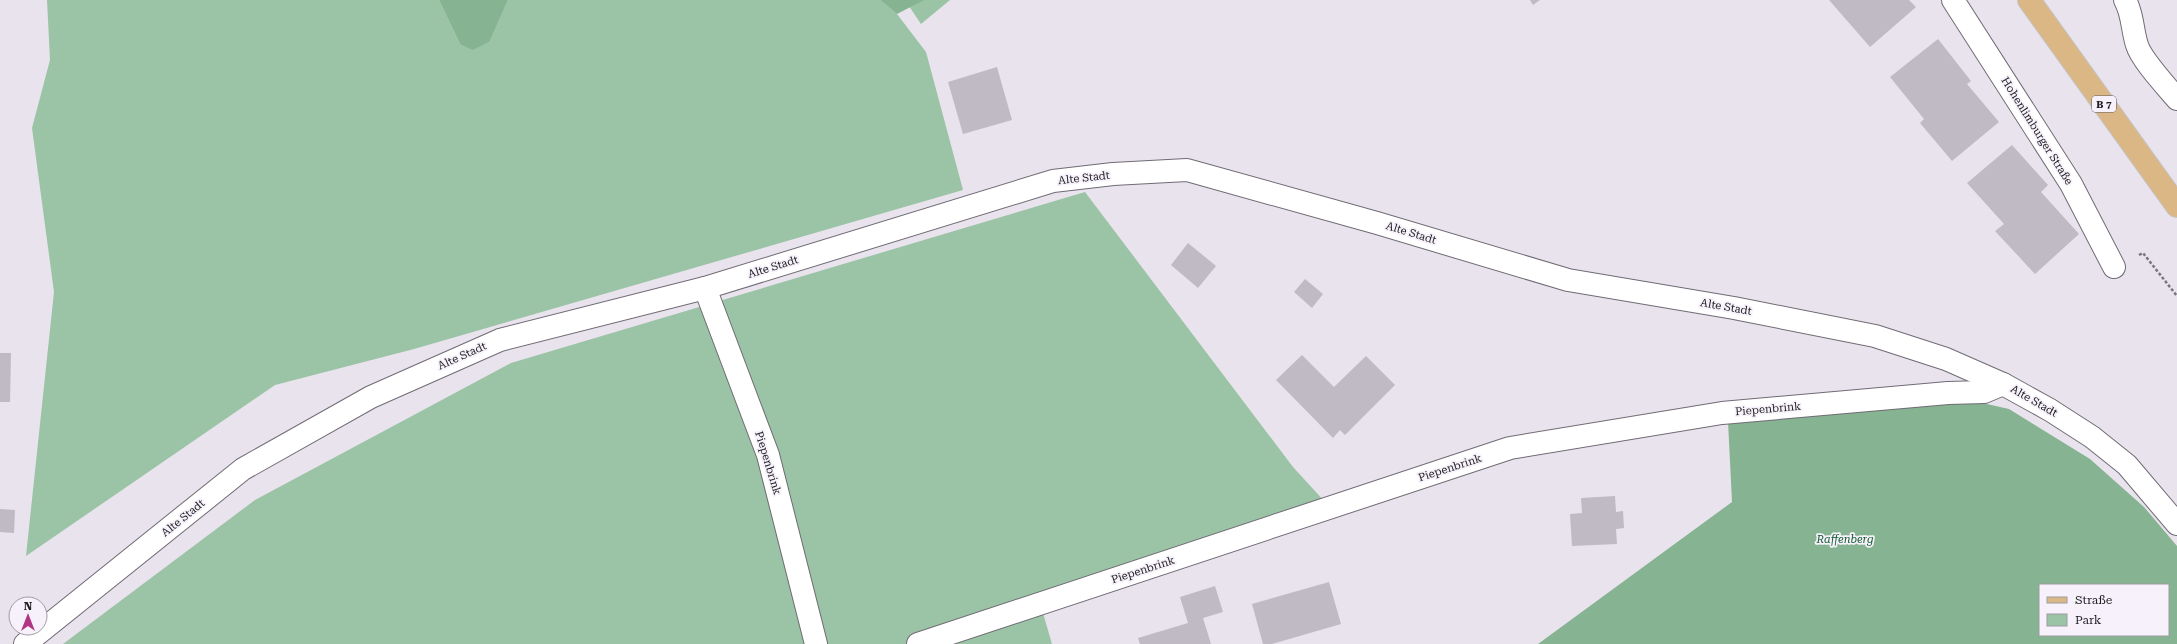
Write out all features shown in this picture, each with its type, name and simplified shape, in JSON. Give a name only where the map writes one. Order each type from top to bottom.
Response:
[{"type":"main road","name":"B 7","points":[[2031,1],[2177,206]]},
{"type":"street","name":"Hohenlimburger Straße","points":[[1953,0],[2071,184],[2114,267]]},
{"type":"street","points":[[2125,0],[2130,8],[2137,46],[2158,76],[2177,99]]},
{"type":"street","name":"Alte Stadt","points":[[25,644],[243,470],[371,397],[500,340],[705,288],[1054,181],[1113,174],[1187,170],[1377,223],[1568,280],[1734,308],[1875,336],[1946,359],[2003,384],[2050,410],[2098,442],[2127,465],[2177,524]]},
{"type":"street","name":"Piepenbrink","points":[[705,288],[768,454],[816,644]]},
{"type":"street","name":"Piepenbrink","points":[[918,644],[1510,448],[1722,413],[1948,393],[1984,392],[2003,384]]},
{"type":"path","points":[[2114,267],[2143,253],[2177,296]]},
{"type":"green space","points":[[47,0],[439,0],[460,44],[490,41],[508,0],[880,0],[897,14],[926,52],[963,190],[414,349],[275,385],[26,556],[54,292],[32,128],[50,60]]},
{"type":"green space","points":[[439,0],[508,0],[490,41],[473,50],[460,44]]},
{"type":"green space","points":[[880,0],[924,0],[897,14]]},
{"type":"green space","points":[[905,0],[950,0],[921,24]]},
{"type":"green space","points":[[1085,192],[1293,467],[1326,503],[1038,596],[1052,644],[63,644],[255,500],[511,363]]},
{"type":"green space","name":"Raffenberg","points":[[1978,402],[2009,409],[2090,459],[2144,507],[2177,546],[2177,644],[1538,644],[1732,502],[1728,421]]},
{"type":"building","points":[[1530,0],[1540,0],[1533,5]]},
{"type":"building","points":[[1829,0],[1909,0],[1916,7],[1870,47]]},
{"type":"building","points":[[1938,39],[1971,81],[1967,84],[1999,122],[1952,161],[1920,123],[1924,119],[1890,77]]},
{"type":"building","points":[[997,67],[1012,120],[963,134],[948,82]]},
{"type":"building","points":[[2012,145],[2048,185],[2041,192],[2079,234],[2035,274],[1995,231],[2004,224],[1967,183]]},
{"type":"building","points":[[1188,243],[1216,266],[1198,288],[1171,265]]},
{"type":"building","points":[[1305,279],[1323,294],[1312,308],[1294,292]]},
{"type":"building","points":[[0,353],[11,353],[10,402],[0,402]]},
{"type":"building","points":[[1302,355],[1334,387],[1366,356],[1395,385],[1345,435],[1340,430],[1333,438],[1276,380]]},
{"type":"building","points":[[1615,496],[1616,512],[1623,511],[1624,528],[1616,529],[1617,544],[1572,546],[1570,514],[1582,513],[1581,498]]},
{"type":"building","points":[[0,509],[15,510],[14,533],[0,532]]},
{"type":"building","points":[[1329,582],[1341,624],[1272,644],[1263,644],[1252,604]]},
{"type":"building","points":[[1215,586],[1223,612],[1203,618],[1211,644],[1140,644],[1138,638],[1188,623],[1180,597]]}]
